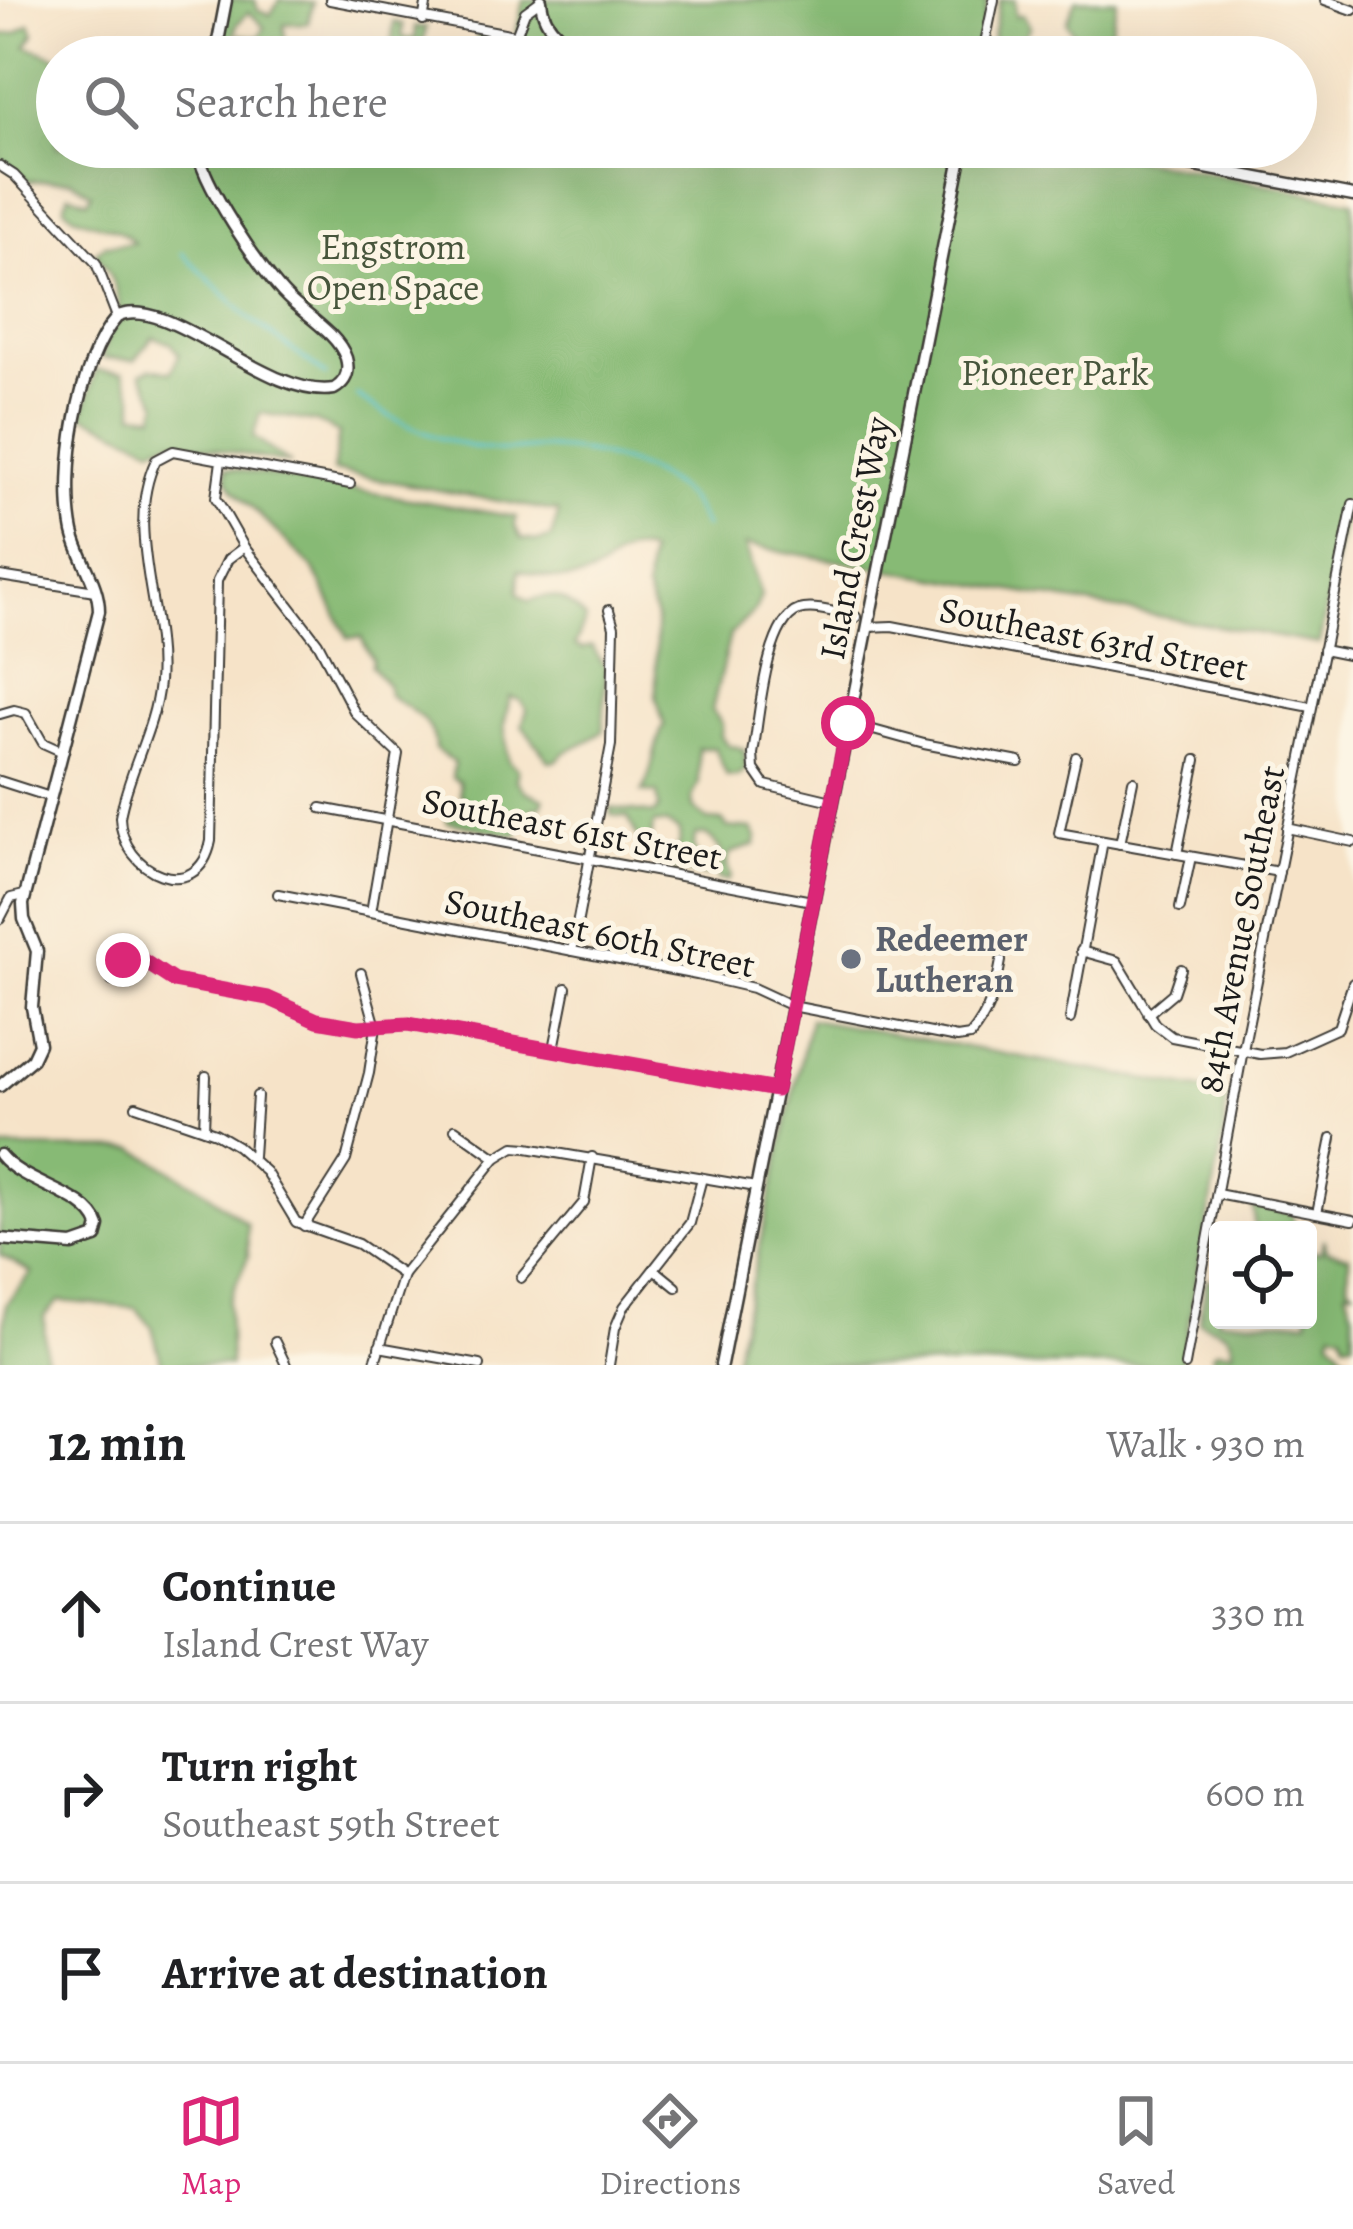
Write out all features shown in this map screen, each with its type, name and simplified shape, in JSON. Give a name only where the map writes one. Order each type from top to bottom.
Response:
[{"type":"street","points":[[219,36],[226,0]]},
{"type":"street","points":[[330,0],[504,36]]},
{"type":"street","points":[[423,20],[427,0]]},
{"type":"street","points":[[515,36],[525,13],[541,0],[548,24],[562,36]]},
{"type":"street","points":[[986,36],[994,0]]},
{"type":"street","points":[[1325,0],[1353,10]]},
{"type":"street","points":[[0,166],[96,263],[116,317]]},
{"type":"street","points":[[0,1086],[32,1059],[39,1044],[32,1007],[37,952],[24,919],[24,896],[98,611],[72,527],[73,439],[100,342],[116,317],[130,311],[148,314],[298,388],[327,391],[343,384],[348,364],[339,345],[276,285],[206,180],[203,168]]},
{"type":"street","name":"Island Crest Way","points":[[721,1365],[959,168]]},
{"type":"street","points":[[1206,168],[1353,196]]},
{"type":"street","points":[[244,547],[228,559],[217,581],[208,853],[187,874],[160,876],[136,860],[122,836],[120,817],[158,692],[160,664],[145,526],[148,483],[161,454],[178,452],[350,484]]},
{"type":"street","points":[[220,461],[216,498],[244,547],[319,644],[355,713],[395,748],[399,761],[371,912]]},
{"type":"street","name":"84th Avenue Southeast","points":[[1185,1365],[1353,504]]},
{"type":"street","points":[[0,576],[95,590]]},
{"type":"street","points":[[832,801],[771,788],[760,779],[753,754],[772,649],[785,619],[806,609],[856,617]]},
{"type":"street","points":[[572,950],[611,746],[614,627],[609,610]]},
{"type":"street","name":"Southeast 63rd Street","points":[[867,627],[892,626],[1312,707]]},
{"type":"street","points":[[1323,650],[1353,656]]},
{"type":"street","points":[[0,714],[26,712],[43,743],[63,752]]},
{"type":"street","points":[[848,723],[1019,762]]},
{"type":"street","points":[[1076,757],[1059,833],[1279,872]]},
{"type":"street","points":[[1177,854],[1196,760]]},
{"type":"street","points":[[1120,844],[1133,781]]},
{"type":"street","points":[[0,782],[51,797]]},
{"type":"street","name":"Southeast 61st Street","points":[[321,808],[812,901]]},
{"type":"street","points":[[1287,828],[1353,842]]},
{"type":"street","points":[[1070,1019],[1103,841]]},
{"type":"street","points":[[1180,908],[1191,857]]},
{"type":"street","name":"Southeast 60th Street","points":[[278,894],[572,950],[753,988],[792,1006],[964,1038],[973,1033],[989,1006],[1001,961]]},
{"type":"street","points":[[0,919],[11,898],[24,896]]},
{"type":"street","points":[[1081,950],[1117,961],[1160,1030],[1243,1051],[1277,1054],[1333,1032],[1341,1023],[1353,983]]},
{"type":"street","points":[[112,981],[123,960],[136,956],[174,981],[268,998],[329,1023],[408,1024],[776,1090]]},
{"type":"street","points":[[1148,1014],[1173,993],[1181,970]]},
{"type":"street","points":[[304,1226],[352,1144],[376,1027],[361,973]]},
{"type":"street","points":[[554,1049],[566,988]]},
{"type":"street","points":[[204,1129],[206,1076]]},
{"type":"street","points":[[253,1158],[257,1096]]},
{"type":"street","points":[[136,1106],[204,1129],[253,1158],[273,1181],[289,1214],[304,1226],[358,1244],[403,1274]]},
{"type":"street","points":[[455,1130],[496,1158]]},
{"type":"street","points":[[1317,1213],[1332,1138]]},
{"type":"street","points":[[374,1365],[403,1274],[496,1158],[514,1148],[756,1187]]},
{"type":"street","points":[[0,1155],[17,1172],[89,1210],[99,1226],[95,1237],[81,1245],[0,1239]]},
{"type":"street","points":[[521,1278],[584,1202],[592,1157]]},
{"type":"street","points":[[609,1365],[619,1317],[690,1223],[702,1177]]},
{"type":"street","points":[[1217,1194],[1353,1220]]},
{"type":"street","points":[[654,1269],[676,1287]]},
{"type":"street","points":[[275,1342],[286,1365]]},
{"type":"street","points":[[380,1348],[480,1365]]},
{"type":"green space","points":[[230,0],[255,0],[258,10],[270,15],[280,0],[313,3],[308,23],[284,24],[285,36],[260,36],[264,27],[249,12],[237,24],[234,36],[223,36]]},
{"type":"green space","points":[[523,0],[988,0],[980,36],[516,36]]},
{"type":"green space","points":[[1000,0],[1015,0],[1016,16],[1023,14],[1030,27],[1024,36],[993,36]]},
{"type":"green space","points":[[1076,0],[1117,0],[1110,36],[1075,36],[1067,22]]},
{"type":"green space","points":[[394,22],[403,25],[402,36],[392,36]]},
{"type":"green space","name":"Pioneer Park","points":[[30,24],[34,34],[26,46],[36,50],[36,168],[1182,168],[1353,201],[1353,470],[1319,644],[745,545],[761,596],[755,610],[730,635],[712,710],[722,724],[721,737],[728,745],[744,749],[746,769],[738,776],[727,776],[715,748],[698,748],[699,783],[692,797],[693,807],[707,820],[752,829],[757,837],[756,845],[730,853],[727,881],[718,879],[721,851],[706,835],[697,835],[694,846],[706,876],[669,869],[680,842],[679,831],[654,823],[652,837],[641,846],[628,817],[611,815],[611,808],[654,814],[659,808],[657,793],[642,792],[664,725],[656,696],[656,618],[646,590],[649,553],[631,550],[579,578],[519,570],[518,593],[529,601],[560,599],[586,619],[575,645],[592,646],[606,669],[603,731],[549,761],[522,725],[527,710],[520,700],[510,697],[504,725],[509,761],[518,769],[516,780],[525,791],[544,799],[541,806],[524,816],[517,836],[447,822],[446,816],[471,816],[459,782],[452,778],[454,763],[435,749],[426,723],[389,695],[371,666],[361,637],[348,638],[314,569],[234,490],[226,468],[516,517],[521,539],[551,538],[559,512],[333,471],[339,433],[316,422],[260,413],[253,437],[291,464],[172,440],[153,447],[83,415],[96,370],[123,373],[134,396],[134,413],[155,415],[158,402],[141,373],[152,368],[171,372],[179,355],[171,343],[153,337],[135,360],[102,358],[120,311],[114,284],[95,253],[105,245],[134,243],[64,207],[69,194],[87,201],[91,193],[71,180],[28,181],[0,159],[0,35],[16,33]]},
{"type":"green space","points":[[810,1019],[1227,1094],[1181,1365],[733,1365]]},
{"type":"green space","points":[[0,1148],[135,1149],[204,1190],[247,1224],[248,1257],[228,1302],[230,1365],[162,1365],[152,1327],[136,1308],[59,1301],[44,1316],[46,1365],[0,1365],[6,1304],[32,1273],[0,1255]]},
{"type":"green space","points":[[1253,1206],[1291,1213],[1293,1221],[1254,1221]]},
{"type":"green space","points":[[1324,1239],[1327,1251],[1349,1256],[1348,1285],[1353,1289],[1346,1290],[1353,1312],[1353,1341],[1345,1342],[1342,1332],[1333,1330],[1330,1337],[1353,1365],[1218,1365],[1212,1355],[1217,1350],[1233,1351],[1230,1337],[1217,1329],[1317,1329],[1317,1252]]},
{"type":"green space","points":[[1209,1279],[1209,1325],[1199,1321]]},
{"type":"waterway","points":[[182,253],[249,318],[326,375]]},
{"type":"waterway","points":[[356,395],[387,415],[456,443],[499,451],[565,449],[639,467],[686,496],[705,527]]},
{"type":"place","name":"Redeemer Lutheran","points":[[851,959]]},
{"type":"route","points":[[123,960],[136,956],[174,981],[268,998],[329,1023],[358,1027],[408,1024],[776,1090],[848,723]]},
{"type":"park label","name":"Engstrom Open Space","points":[[393,266]]}]
